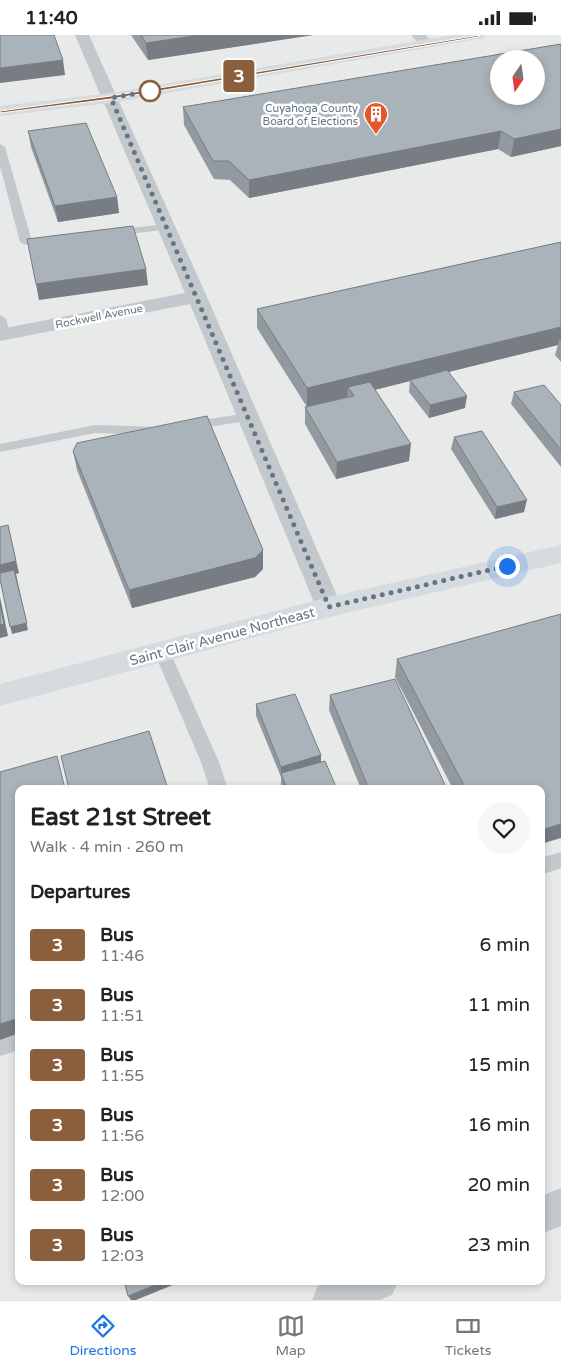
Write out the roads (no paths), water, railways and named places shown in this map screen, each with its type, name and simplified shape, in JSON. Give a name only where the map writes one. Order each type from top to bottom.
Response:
[{"type":"main road","points":[[0,111],[111,98],[422,39],[478,35]]},
{"type":"main road","name":"Saint Clair Avenue Northeast","points":[[0,695],[329,607],[561,554]]},
{"type":"street","points":[[82,35],[198,297],[329,607]]},
{"type":"street","name":"Rockwell Avenue","points":[[1,330],[198,297]]},
{"type":"street","points":[[545,1213],[561,1207]]},
{"type":"street","points":[[332,1300],[368,1285]]},
{"type":"lane","points":[[0,147],[26,242],[36,243],[63,239]]},
{"type":"lane","points":[[99,235],[167,227]]},
{"type":"lane","points":[[0,448],[96,429],[161,431],[248,417]]},
{"type":"lane","points":[[162,652],[210,762],[218,785]]},
{"type":"lane","points":[[545,866],[561,860]]},
{"type":"lane","points":[[0,1046],[15,1041]]},
{"type":"place","name":"Cuyahoga County Board of Elections","points":[[376,135]]}]
